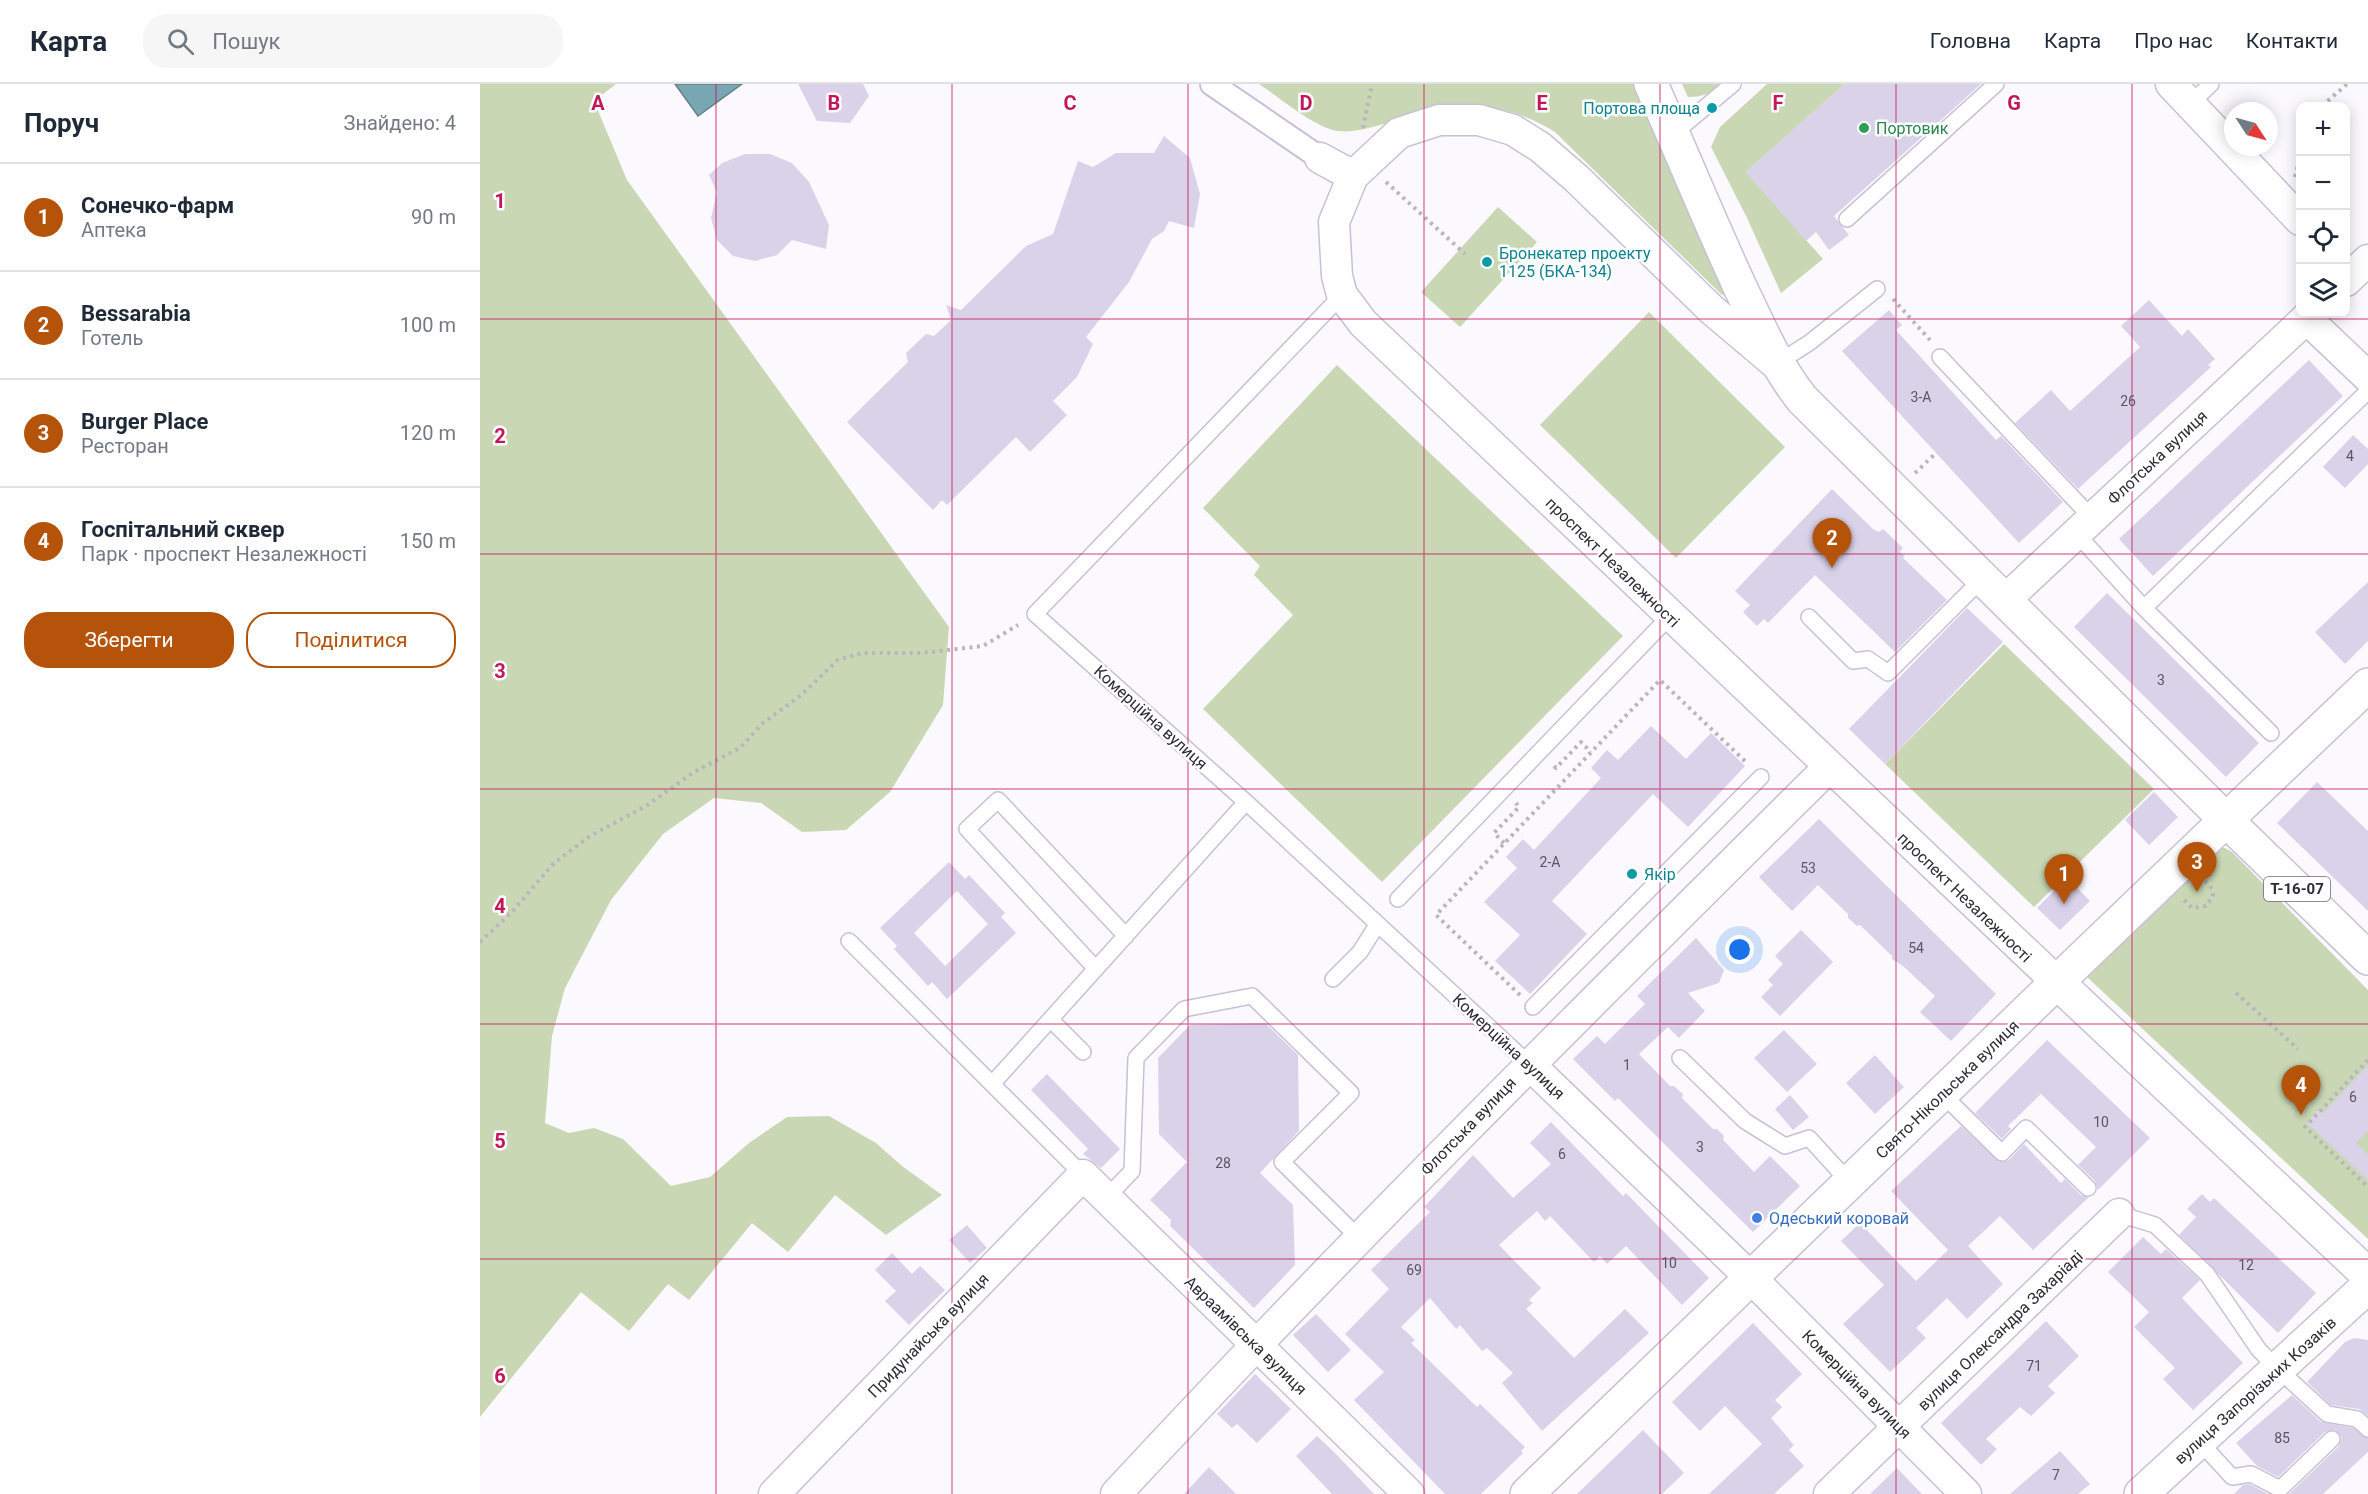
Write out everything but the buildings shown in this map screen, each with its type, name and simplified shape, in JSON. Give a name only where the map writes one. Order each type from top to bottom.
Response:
[{"type":"main road","name":"проспект Незалежності","points":[[1650,84],[1776,364],[1802,399],[2368,958]]},
{"type":"main road","name":"Свято-Нікольська вулиця","points":[[1527,1494],[2368,685]]},
{"type":"main road","name":"проспект Незалежності","points":[[2057,982],[2368,1275]]},
{"type":"main road","name":"вулиця Запорізьких Козаків","points":[[2141,1494],[2368,1286]]},
{"type":"street","points":[[1212,84],[1320,158],[1360,170]]},
{"type":"street","points":[[2191,91],[2296,214]]},
{"type":"street","name":"проспект Незалежності","points":[[1776,364],[1712,310],[1576,178],[1540,147],[1513,130],[1479,120],[1440,120],[1399,134],[1360,170],[1334,222],[1337,276],[1342,295],[1363,323],[2057,982]]},
{"type":"street","name":"Флотська вулиця","points":[[1993,590],[2084,525],[2306,318]]},
{"type":"street","points":[[2310,318],[2368,377]]},
{"type":"street","name":"Флотська вулиця","points":[[1116,1494],[1255,1344],[1529,1064],[1828,767]]},
{"type":"street","name":"Комерційна вулиця","points":[[1529,1064],[1752,1278],[1966,1494]]},
{"type":"street","name":"Авраамівська вулиця","points":[[1083,1175],[1409,1494]]},
{"type":"street","name":"Придунайська вулиця","points":[[774,1494],[1083,1175]]},
{"type":"street","name":"вулиця Олександра Захаріаді","points":[[1829,1494],[2119,1214]]},
{"type":"lane","points":[[1673,134],[1733,84]]},
{"type":"lane","points":[[1847,219],[1996,84]]},
{"type":"lane","points":[[1776,364],[1809,343],[1877,289]]},
{"type":"lane","points":[[1035,614],[1342,295]]},
{"type":"lane","points":[[1940,357],[2084,525],[2144,608],[2271,733]]},
{"type":"lane","points":[[2144,608],[2368,391]]},
{"type":"lane","points":[[1809,618],[1853,661],[1868,659],[1888,674],[1993,590]]},
{"type":"lane","name":"Комерційна вулиця","points":[[1035,614],[1246,802],[1529,1064]]},
{"type":"lane","points":[[1398,899],[1670,616]]},
{"type":"lane","points":[[1533,1007],[1761,777]]},
{"type":"lane","points":[[1096,969],[967,829],[998,800],[1126,936]]},
{"type":"lane","points":[[993,1083],[1246,802]]},
{"type":"lane","points":[[1333,979],[1360,952],[1377,925]]},
{"type":"lane","points":[[849,941],[1083,1175]]},
{"type":"lane","points":[[1106,1198],[1132,1171],[1136,1058],[1184,1009],[1252,996],[1351,1093],[1282,1162],[1359,1238]]},
{"type":"lane","points":[[1051,1020],[1083,1052]]},
{"type":"lane","points":[[1680,1058],[1744,1121],[1785,1146],[1809,1138],[1850,1183]]},
{"type":"lane","points":[[1942,1094],[2002,1153],[2026,1128],[2088,1188]]},
{"type":"lane","points":[[2119,1214],[2155,1225],[2207,1274],[2259,1350],[2327,1414],[2357,1419],[2368,1429]]},
{"type":"lane","points":[[2199,1441],[2232,1477],[2251,1474],[2280,1490],[2332,1439]]},
{"type":"path","points":[[2327,102],[2347,84]]},
{"type":"path","points":[[1360,170],[1465,254]]},
{"type":"path","points":[[2294,182],[2296,175]]},
{"type":"path","points":[[1897,303],[1939,349],[1940,357]]},
{"type":"path","points":[[1923,465],[1936,453]]},
{"type":"path","points":[[480,942],[512,912],[554,863],[590,836],[646,806],[694,772],[740,748],[764,723],[800,696],[838,660],[862,653],[921,653],[983,646],[1035,614]]},
{"type":"path","points":[[1533,1007],[1436,915],[1660,680],[1761,777]]},
{"type":"path","points":[[1559,765],[1581,742],[1591,752]]},
{"type":"path","points":[[1504,843],[1494,833],[1517,808]]},
{"type":"path","points":[[2184,900],[2192,908],[2206,906],[2213,896],[2212,889],[2205,881]]},
{"type":"path","points":[[2236,993],[2298,1049]]},
{"type":"path","points":[[2368,1060],[2305,1127],[2368,1187]]},
{"type":"green space","points":[[480,84],[616,84],[594,101],[627,180],[949,627],[943,705],[890,792],[846,830],[802,832],[761,803],[714,798],[663,834],[611,900],[565,988],[552,1036],[545,1123],[569,1133],[594,1128],[623,1139],[671,1186],[710,1177],[749,1143],[787,1117],[829,1116],[876,1143],[902,1166],[942,1195],[886,1235],[835,1195],[788,1252],[752,1223],[689,1300],[668,1284],[629,1331],[581,1292],[480,1417]]},
{"type":"green space","points":[[1259,84],[1639,84],[1729,296],[1722,295],[1555,132],[1533,120],[1493,109],[1453,109],[1357,130],[1338,131],[1308,118]]},
{"type":"green space","points":[[1682,84],[1723,84],[1707,94],[1688,97]]},
{"type":"green space","points":[[1767,84],[1845,84],[1746,172],[1823,259],[1781,293],[1711,147],[1720,127]]},
{"type":"green space","points":[[1498,207],[1537,242],[1460,327],[1421,292]]},
{"type":"green space","points":[[1649,312],[1785,447],[1676,558],[1540,425]]},
{"type":"green space","points":[[1337,365],[1623,636],[1382,882],[1203,709],[1293,615],[1254,575],[1260,566],[1203,508]]},
{"type":"green space","points":[[2004,644],[2154,789],[2034,907],[1885,764]]},
{"type":"green space","points":[[2217,848],[2225,848],[2232,852],[2368,990],[2368,1239],[2088,978],[2088,974]]},
{"type":"water","points":[[675,84],[742,84],[698,116]]},
{"type":"place","name":"Портова площа","points":[[1712,108]]},
{"type":"place","name":"Портовик","points":[[1864,128]]},
{"type":"place","name":"Бронекатер проекту 1125 (БКА-134)","points":[[1487,262]]},
{"type":"place","name":"Bessarabia","points":[[1832,568]]},
{"type":"place","name":"Якір","points":[[1632,874]]},
{"type":"place","name":"Burger Place","points":[[2197,892]]},
{"type":"place","name":"Сонечко-фарм","points":[[2064,904]]},
{"type":"place","name":"Госпітальний сквер","points":[[2301,1115]]},
{"type":"place","name":"Одеський коровай","points":[[1757,1218]]}]
